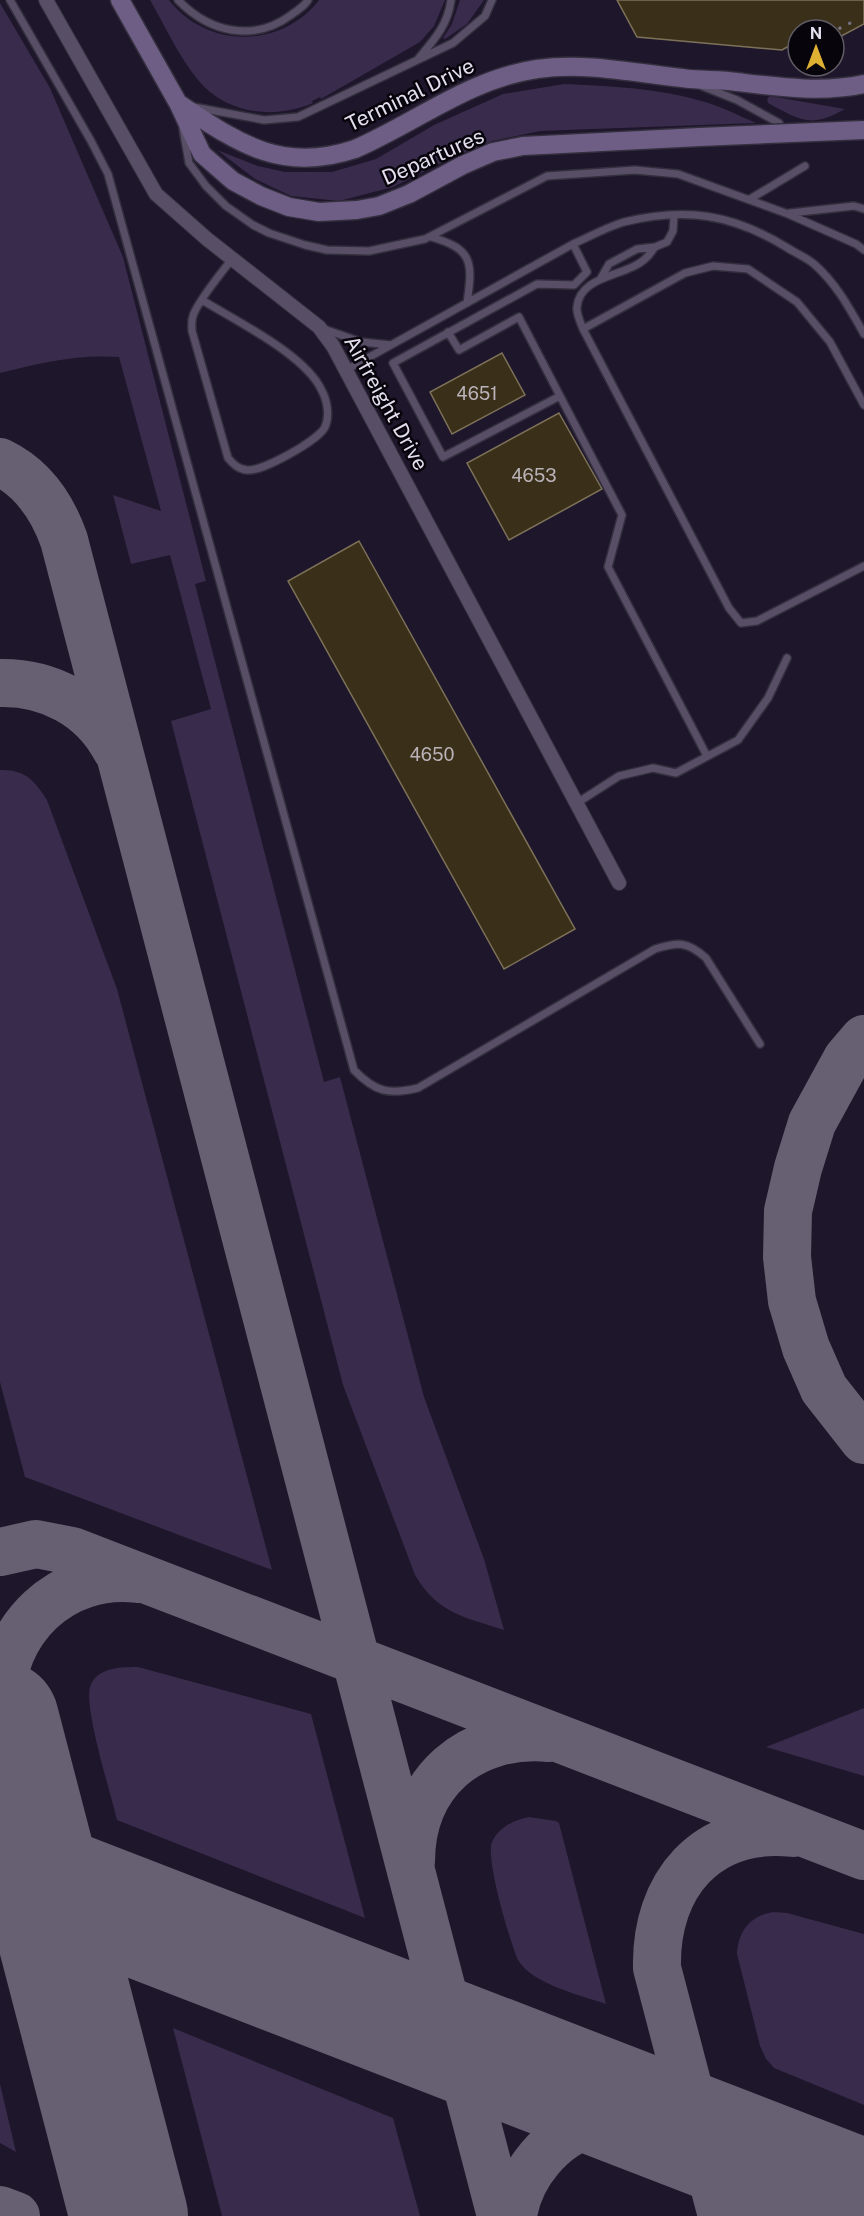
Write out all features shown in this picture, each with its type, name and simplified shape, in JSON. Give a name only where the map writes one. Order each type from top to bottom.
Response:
[{"type":"main road","name":"Terminal Drive","points":[[120,0],[178,103],[230,138],[250,147],[273,154],[308,158],[339,154],[355,149],[465,90],[514,74],[538,69],[580,67],[686,79],[726,80],[805,88],[847,88],[864,84]]},
{"type":"main road","name":"Departures","points":[[178,103],[202,154],[226,175],[261,196],[289,207],[320,212],[379,206],[409,194],[493,152],[523,146],[864,130]]},
{"type":"street","name":"Airfreight Drive","points":[[46,0],[156,194],[232,259],[319,327],[333,346],[619,883]]},
{"type":"lane","points":[[10,0],[92,141],[108,174],[354,1070],[366,1083],[379,1090],[399,1093],[418,1088],[655,949],[669,944],[682,943],[694,948],[706,958],[760,1044]]},
{"type":"lane","points":[[178,0],[193,15],[222,29],[251,31],[277,25],[305,5],[308,0]]},
{"type":"lane","points":[[417,61],[439,34],[449,17],[451,0]]},
{"type":"lane","points":[[492,0],[485,16],[453,44],[298,117],[264,120],[178,103],[189,163],[206,186],[226,206],[253,225],[305,245],[348,251],[383,249],[430,237],[547,176],[635,170],[678,174],[728,194],[750,199],[856,244],[864,250]]},
{"type":"lane","points":[[686,79],[737,99],[779,123]]},
{"type":"lane","points":[[750,199],[805,166]]},
{"type":"lane","points":[[788,214],[854,206],[864,209]]},
{"type":"lane","points":[[346,370],[573,244],[621,223],[653,217],[698,215],[736,222],[766,235],[814,264],[842,295],[864,334]]},
{"type":"lane","points":[[674,216],[673,231],[667,242],[655,247],[637,249],[609,264],[601,278],[579,298],[576,310],[583,329],[729,608],[741,623],[757,621],[864,566]]},
{"type":"lane","points":[[430,237],[459,248],[467,258],[471,270],[467,303]]},
{"type":"lane","points":[[560,396],[443,457],[393,363],[537,284],[574,285],[587,272],[573,244]]},
{"type":"lane","points":[[601,278],[616,275],[646,259],[655,247]]},
{"type":"lane","points":[[202,300],[296,359],[310,374],[322,390],[327,406],[326,426],[319,436],[267,466],[254,470],[235,466],[228,458],[192,331],[193,313],[202,300],[232,259]]},
{"type":"lane","points":[[583,329],[685,273],[713,266],[748,269],[796,302],[830,342],[864,405]]},
{"type":"lane","points":[[448,332],[459,350],[519,317],[622,515],[608,567],[707,756]]},
{"type":"lane","points":[[319,327],[361,342],[391,345]]},
{"type":"lane","points":[[577,803],[619,776],[653,768],[676,773],[738,740],[768,698],[787,658]]},
{"type":"shaded area","points":[[150,0],[169,0],[185,16],[203,28],[244,37],[285,28],[303,16],[319,0],[445,0],[434,26],[420,42],[321,99],[320,97],[312,101],[313,103],[283,111],[267,112],[236,107],[209,91],[198,80],[172,41]]},
{"type":"shaded area","points":[[460,0],[484,0],[467,24],[445,39],[443,38],[452,24]]},
{"type":"shaded area","points":[[0,3],[50,88],[123,257],[206,581],[195,584],[324,1082],[340,1077],[424,1397],[484,1559],[504,1630],[464,1617],[442,1606],[415,1575],[343,1385],[171,721],[211,709],[170,555],[131,564],[113,495],[161,511],[119,357],[74,358],[0,373]]},
{"type":"shaded area","points":[[564,84],[617,87],[688,97],[712,104],[756,123],[540,131],[492,141],[451,158],[393,187],[339,201],[291,196],[255,179],[217,150],[258,166],[285,172],[332,172],[376,159],[434,125],[503,94]]},
{"type":"shaded area","points":[[770,96],[845,109],[823,119],[805,120],[768,103],[767,99]]},
{"type":"shaded area","points":[[0,770],[23,774],[38,787],[47,800],[117,989],[272,1570],[25,1477],[0,1382]]},
{"type":"shaded area","points":[[138,1667],[311,1714],[365,1918],[117,1820],[94,1732],[89,1698],[90,1687],[93,1680],[104,1672],[117,1668]]},
{"type":"shaded area","points":[[864,1708],[864,1776],[766,1747]]},
{"type":"shaded area","points":[[529,1817],[559,1823],[606,2004],[545,1982],[534,1976],[518,1960],[499,1900],[491,1851],[492,1842],[503,1828]]},
{"type":"shaded area","points":[[774,1912],[787,1913],[864,1934],[864,2105],[774,2068],[766,2059],[760,2046],[737,1954],[740,1938],[747,1926],[759,1917]]},
{"type":"shaded area","points":[[173,2028],[393,2118],[420,2216],[222,2216]]},
{"type":"shaded area","points":[[0,2084],[16,2152],[0,2143]]},
{"type":"building","points":[[617,0],[864,0],[864,24],[846,34],[846,18],[786,18],[786,48],[782,50],[637,37]]},
{"type":"building","points":[[502,353],[525,395],[452,434],[430,392]]},
{"type":"building","points":[[559,413],[602,489],[509,540],[467,463]]},
{"type":"building","points":[[359,541],[575,929],[504,969],[288,581]]},
{"type":"taxiway","points":[[0,462],[22,476],[40,494],[54,516],[64,540],[501,2216]]},
{"type":"taxiway","points":[[0,683],[35,687],[67,699],[95,720],[116,749]]},
{"type":"taxiway","points":[[864,1039],[847,1059],[812,1123],[788,1211],[787,1257],[792,1301],[806,1348],[824,1389],[864,1440]]},
{"type":"taxiway","points":[[0,1552],[36,1544],[72,1551],[864,1856]]},
{"type":"taxiway","points":[[33,1837],[0,1708],[3,1679],[11,1653],[24,1630],[40,1610],[61,1595],[84,1584],[110,1579],[138,1579]]},
{"type":"taxiway","points":[[411,1862],[414,1833],[421,1808],[434,1786],[450,1767],[471,1753],[494,1743],[520,1738],[549,1738]]},
{"type":"taxiway","points":[[722,2216],[657,1968],[659,1938],[665,1911],[676,1886],[692,1866],[711,1850],[735,1839],[762,1833],[793,1833]]},
{"type":"taxiway","points":[[0,1871],[109,1913]]},
{"type":"taxiway","points":[[448,2005],[468,2034],[483,2046],[641,2109]]},
{"type":"taxiway","points":[[513,2216],[516,2201],[530,2171],[551,2146],[578,2128],[619,2119],[637,2120],[662,2126],[812,2184]]},
{"type":"taxiway","points":[[0,2210],[16,2216]]},
{"type":"taxiway","points":[[851,2216],[864,2214]]},
{"type":"runway","points":[[0,1720],[129,2216]]},
{"type":"runway","points":[[0,1865],[864,2199]]}]
